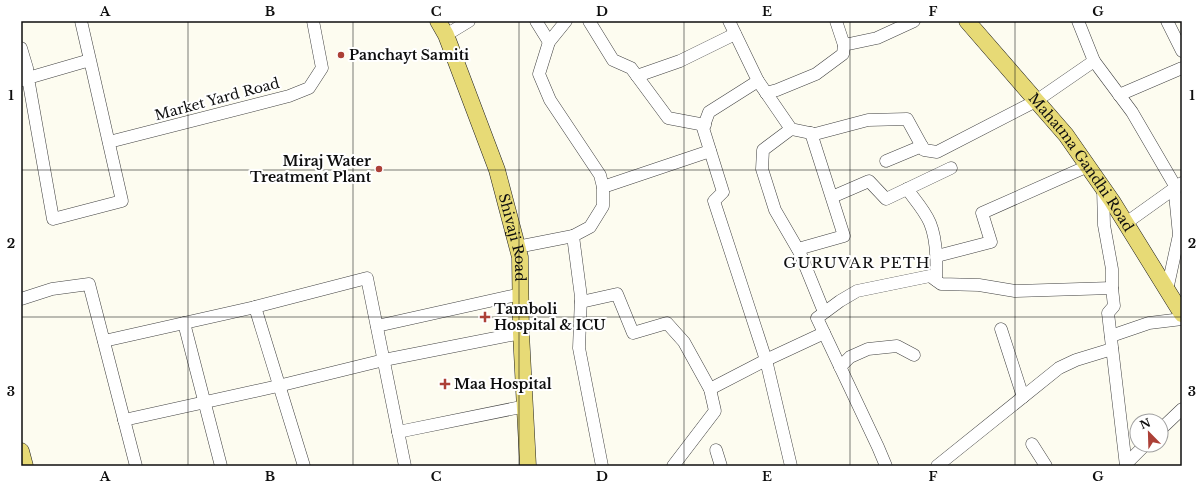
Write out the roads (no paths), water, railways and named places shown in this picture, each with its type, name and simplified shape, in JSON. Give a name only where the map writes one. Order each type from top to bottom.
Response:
[{"type":"main road","name":"Shivaji Road","points":[[438,21],[446,35],[497,170],[520,257],[521,333],[528,466]]},
{"type":"main road","name":"Mahatma Gandhi Road","points":[[967,21],[1066,135],[1126,223],[1182,314]]},
{"type":"main road","points":[[21,452],[25,466]]},
{"type":"street","points":[[21,48],[27,68],[24,79],[53,219],[122,201],[81,21]]},
{"type":"street","name":"Market Yard Road","points":[[109,142],[289,96],[309,88],[322,68],[313,21]]},
{"type":"street","points":[[446,35],[469,21]]},
{"type":"street","points":[[536,21],[549,42]]},
{"type":"street","points":[[517,247],[573,236],[590,227],[603,206],[600,175],[550,100],[539,74],[549,42],[566,21]]},
{"type":"street","points":[[589,21],[613,60],[631,68],[668,118],[705,124]]},
{"type":"street","points":[[729,21],[758,81],[792,129],[815,134],[868,120],[908,119],[924,150],[937,152],[1036,101],[1094,61]]},
{"type":"street","points":[[766,93],[816,74],[843,54],[844,44],[836,21]]},
{"type":"street","points":[[844,44],[877,38],[914,21]]},
{"type":"street","points":[[1078,21],[1094,61],[1132,112],[1162,165],[1174,184],[1178,187],[1179,235],[1167,290]]},
{"type":"street","points":[[1168,21],[1182,51]]},
{"type":"street","points":[[637,76],[680,61],[735,34]]},
{"type":"street","points":[[24,79],[90,60]]},
{"type":"street","points":[[1119,95],[1182,68]]},
{"type":"street","points":[[758,81],[709,112],[703,128],[723,192],[714,201],[766,360],[791,466]]},
{"type":"street","points":[[792,129],[763,150],[762,169],[775,210],[798,249],[824,312]]},
{"type":"street","points":[[798,249],[844,236],[811,133]]},
{"type":"street","points":[[886,161],[922,146]]},
{"type":"street","points":[[602,187],[710,151]]},
{"type":"street","points":[[937,256],[991,242],[982,213],[1088,166]]},
{"type":"street","points":[[832,197],[869,181],[886,199],[951,168]]},
{"type":"street","points":[[1126,223],[1178,187]]},
{"type":"street","points":[[1103,188],[1104,225],[1112,270],[1114,306],[1108,313],[1126,465]]},
{"type":"street","points":[[907,189],[930,223],[937,256],[936,280]]},
{"type":"street","points":[[573,236],[581,302],[579,348],[602,466]]},
{"type":"street","points":[[886,466],[816,318],[857,291],[930,276],[941,284],[979,285],[1015,291],[1112,288]]},
{"type":"street","points":[[104,341],[255,307],[367,278],[404,466]]},
{"type":"street","points":[[21,299],[52,289],[89,284],[136,466]]},
{"type":"street","points":[[377,326],[521,294]]},
{"type":"street","points":[[581,302],[617,294],[633,334],[667,323],[684,342],[710,389],[715,411],[673,466]]},
{"type":"street","points":[[255,307],[278,386],[304,466]]},
{"type":"street","points":[[1111,336],[1149,323],[1182,319]]},
{"type":"street","points":[[184,323],[221,466]]},
{"type":"street","points":[[1001,329],[1023,396]]},
{"type":"street","points":[[124,420],[278,386],[384,360],[521,333]]},
{"type":"street","points":[[710,389],[766,360],[824,333]]},
{"type":"street","points":[[840,367],[850,357],[868,349],[897,346],[914,354]]},
{"type":"street","points":[[937,466],[1059,368],[1076,360],[1112,349]]},
{"type":"street","points":[[398,432],[526,406]]},
{"type":"street","points":[[1169,421],[1182,409]]},
{"type":"street","points":[[1032,444],[1046,466]]},
{"type":"street","points":[[716,450],[721,466]]},
{"type":"street","points":[[1126,465],[1137,453]]},
{"type":"place","name":"Panchayt Samiti","points":[[341,55]]},
{"type":"place","name":"Miraj Water Treatment Plant","points":[[379,169]]},
{"type":"place","name":"Tamboli Hospital & ICU","points":[[485,317]]},
{"type":"place","name":"Maa Hospital","points":[[445,384]]},
{"type":"district","name":"GURUVAR PETH","points":[[857,262]]}]
